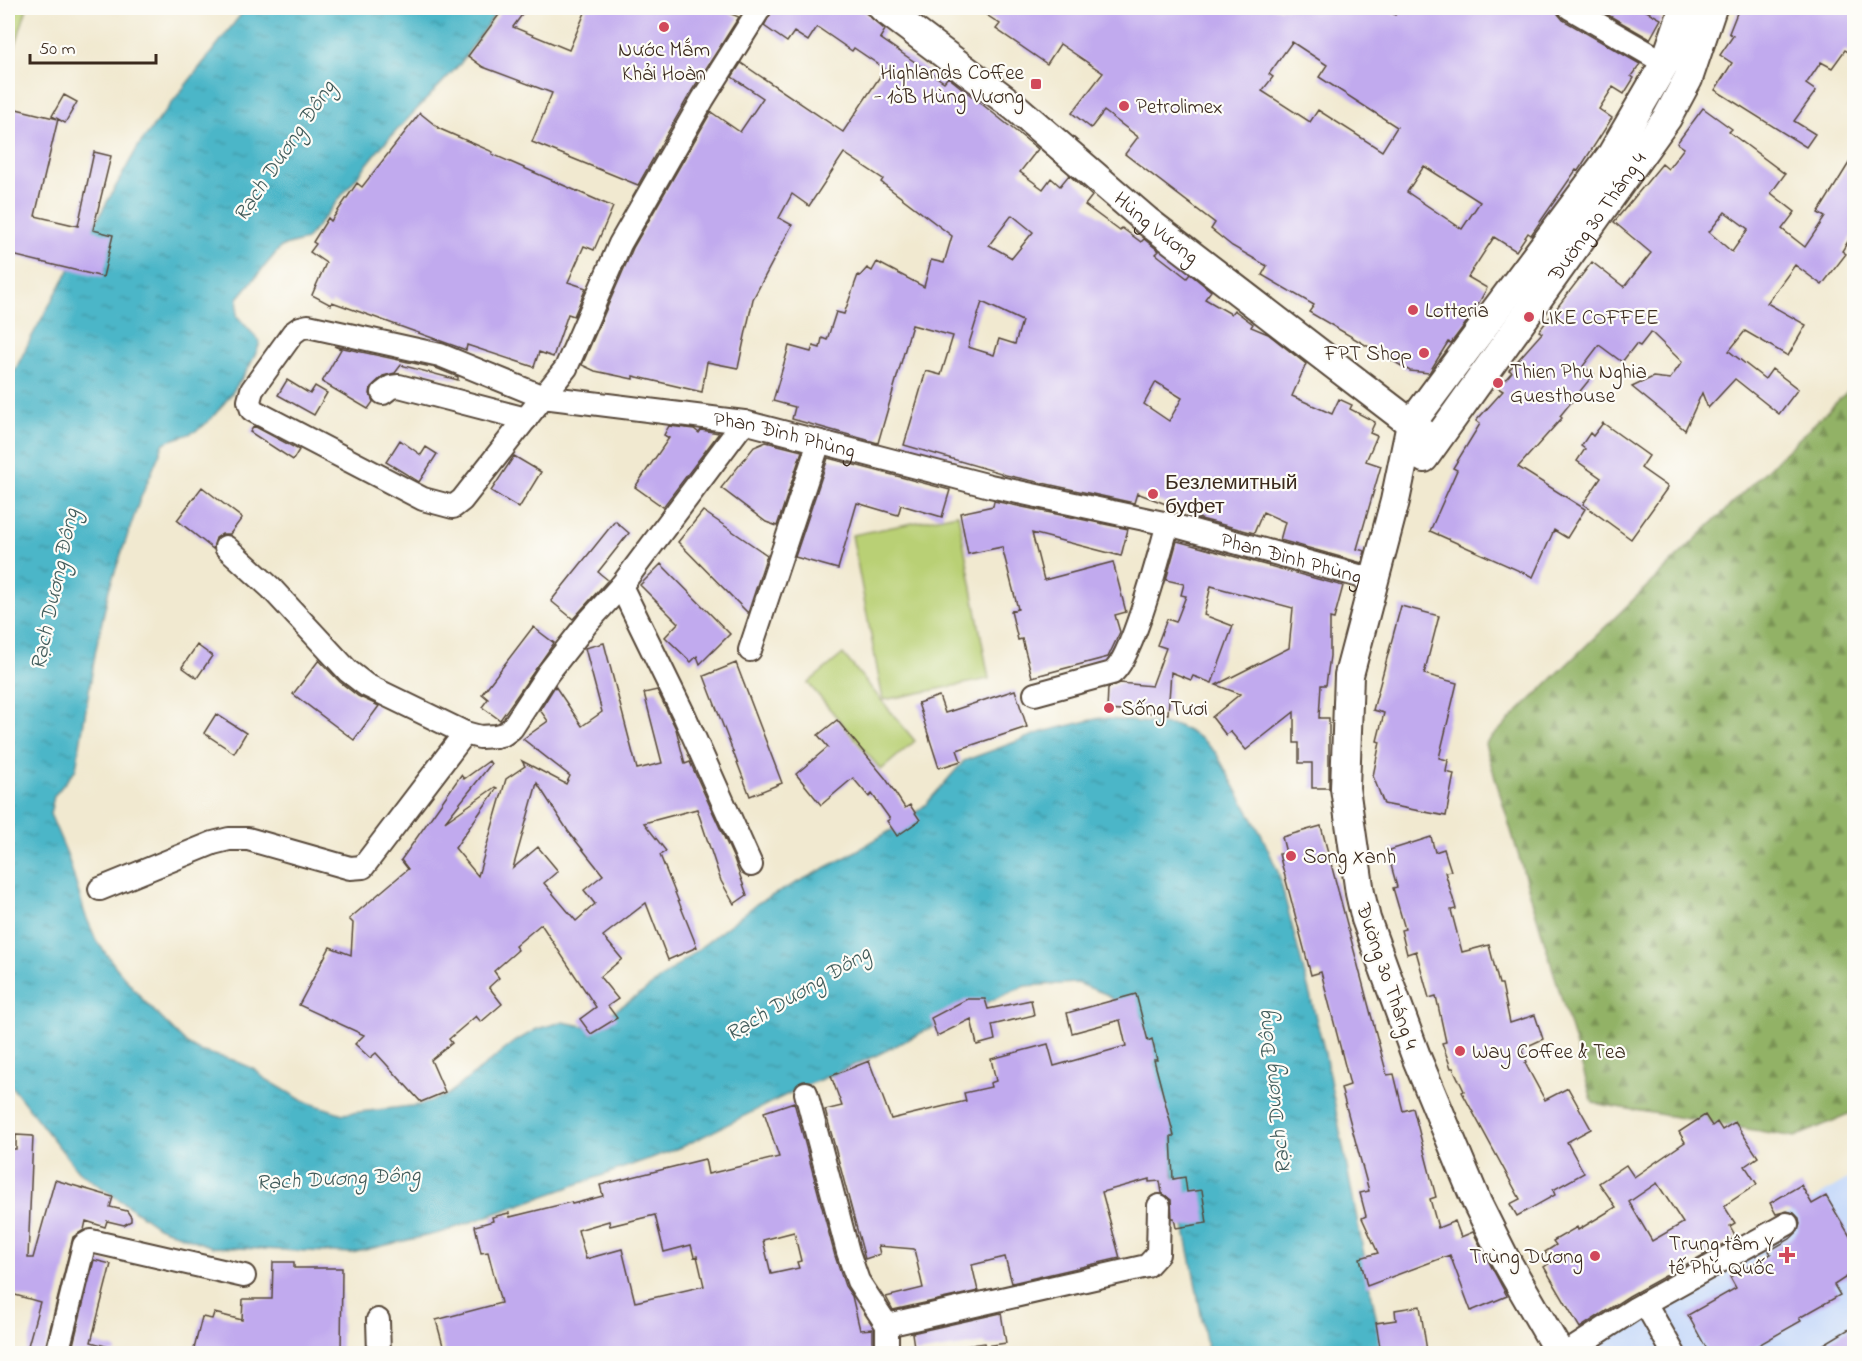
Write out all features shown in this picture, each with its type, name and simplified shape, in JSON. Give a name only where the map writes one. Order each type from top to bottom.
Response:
[{"type":"main road","name":"Hùng Vương","points":[[883,8],[1015,107],[1147,220],[1435,442]]},
{"type":"main road","name":"Đường 30 Tháng 4","points":[[1395,501],[1435,442],[1554,253],[1665,63],[1684,8]]},
{"type":"main road","name":"Đường 30 Tháng 4","points":[[1560,1353],[1504,1257],[1477,1203],[1417,1059],[1366,920],[1345,788],[1349,675],[1395,501],[1411,424],[1667,118],[1688,79],[1712,8]]},
{"type":"main road","points":[[1665,63],[1688,79]]},
{"type":"street","points":[[382,393],[399,386],[526,419],[566,368],[620,244],[760,8]]},
{"type":"street","points":[[1570,8],[1665,63]]},
{"type":"street","name":"Phan Đình Phùng","points":[[526,419],[462,500],[453,507],[423,499],[252,410],[249,404],[252,390],[294,333],[308,326],[440,355],[543,397],[744,422],[990,486],[1168,524],[1374,580]]},
{"type":"street","points":[[226,547],[271,588],[348,671],[366,685],[465,733],[480,737],[496,736],[512,728],[548,673],[588,622],[621,586],[744,422]]},
{"type":"street","points":[[750,650],[819,442]]},
{"type":"street","points":[[1035,694],[1112,673],[1119,667],[1128,652],[1168,524]]},
{"type":"street","points":[[621,586],[685,717],[751,865]]},
{"type":"street","points":[[100,889],[213,843],[229,839],[248,839],[350,868],[363,867],[465,733]]},
{"type":"street","points":[[806,1093],[848,1252],[858,1281],[886,1325],[887,1353]]},
{"type":"street","points":[[886,1325],[1147,1266],[1158,1254],[1159,1206]]},
{"type":"street","points":[[1565,1353],[1645,1303],[1787,1224]]},
{"type":"street","points":[[57,1353],[84,1245],[92,1241],[244,1276]]},
{"type":"street","points":[[1645,1303],[1674,1353]]},
{"type":"street","points":[[378,1320],[379,1353]]},
{"type":"shaded area","name":"Trung tâm Y tế Phú Quốc","points":[[1854,1175],[1854,1353],[1595,1353],[1583,1335]]},
{"type":"green space","points":[[8,8],[27,8],[12,56],[8,55]]},
{"type":"green space","points":[[1854,385],[1854,1112],[1795,1137],[1593,1103],[1485,744]]},
{"type":"green space","points":[[958,514],[989,679],[883,700],[852,535]]},
{"type":"green space","points":[[843,654],[915,741],[881,770],[808,683]]},
{"type":"water","name":"Rạch Dương Đông","points":[[246,8],[499,8],[460,64],[381,147],[306,240],[281,247],[238,298],[237,316],[260,342],[251,363],[234,389],[207,422],[195,431],[164,443],[139,502],[109,589],[96,649],[76,769],[54,796],[50,814],[67,854],[85,914],[96,940],[144,1001],[187,1044],[199,1051],[233,1060],[254,1069],[264,1078],[303,1101],[343,1114],[420,1105],[447,1095],[516,1041],[537,1029],[562,1022],[590,1027],[642,993],[758,903],[848,856],[905,822],[926,804],[964,761],[1042,732],[1100,718],[1179,726],[1202,739],[1216,753],[1262,836],[1278,872],[1324,1049],[1383,1353],[1208,1353],[1153,1072],[1120,1005],[1106,994],[1077,983],[1025,986],[796,1090],[682,1147],[443,1232],[352,1253],[212,1247],[158,1227],[78,1171],[8,1082],[8,385],[31,338],[139,145]]},
{"type":"building","points":[[504,8],[527,8],[513,27],[569,50],[587,8],[716,8],[739,17],[691,92],[638,185],[532,142],[552,93],[483,67],[468,56]]},
{"type":"building","points":[[773,8],[860,8],[885,30],[880,38],[944,82],[948,77],[1038,149],[1020,172],[1043,189],[1051,178],[1060,186],[1069,175],[1092,196],[1085,205],[1120,231],[1122,228],[1141,242],[1144,239],[1159,251],[1156,254],[1187,278],[1190,274],[1211,291],[1205,299],[1231,314],[1234,310],[1253,324],[1251,327],[1268,334],[1306,364],[1292,396],[1332,414],[1339,399],[1352,405],[1350,409],[1375,422],[1370,433],[1377,436],[1366,461],[1381,466],[1357,549],[1365,551],[1362,563],[1280,540],[1285,522],[1263,512],[1254,533],[1201,519],[1172,504],[1171,506],[1137,493],[1134,503],[1001,474],[904,445],[926,371],[941,375],[953,336],[912,325],[878,443],[792,419],[795,407],[773,401],[789,346],[811,352],[813,346],[820,348],[822,338],[827,340],[836,312],[844,314],[858,275],[860,276],[867,268],[872,271],[877,262],[924,287],[931,260],[944,263],[952,236],[881,182],[883,179],[844,153],[809,206],[792,194],[779,218],[792,225],[753,299],[738,368],[707,362],[702,392],[633,376],[633,379],[595,371],[582,365],[633,248],[711,112],[740,132],[763,98],[732,77],[741,63],[843,132],[885,69],[854,48],[852,51],[817,27],[808,41],[794,32],[787,42],[764,26]],"holes":[[[1012,215],[1033,232],[1012,258],[989,245]],[[982,302],[1022,321],[1015,344],[999,339],[994,355],[968,347]],[[1156,382],[1182,398],[1169,421],[1144,404]]]},
{"type":"building","points":[[976,8],[1385,8],[1395,15],[1400,8],[1557,8],[1563,20],[1640,64],[1631,76],[1634,78],[1624,94],[1613,87],[1599,109],[1612,118],[1578,171],[1576,170],[1531,235],[1528,233],[1516,251],[1494,237],[1468,277],[1487,288],[1472,315],[1451,343],[1448,342],[1429,373],[1410,371],[1309,312],[1314,305],[1262,275],[1267,266],[1232,246],[1211,229],[1215,223],[1125,154],[1138,137],[1104,111],[1091,128],[1072,113],[1103,73],[1060,44],[1047,64],[996,29],[1000,24]],"holes":[[[1292,42],[1327,65],[1319,77],[1397,127],[1382,151],[1318,110],[1310,122],[1262,91],[1273,77],[1269,74]],[[1424,166],[1480,202],[1462,229],[1407,192]]]},
{"type":"building","points":[[1596,8],[1641,8],[1661,19],[1650,39]]},
{"type":"building","points":[[1739,8],[1854,8],[1854,41],[1848,52],[1845,50],[1832,68],[1821,62],[1806,84],[1816,91],[1794,121],[1815,134],[1806,147],[1715,90],[1732,63],[1720,55],[1733,36],[1729,33]]},
{"type":"building","points":[[64,95],[77,102],[65,123],[52,116]]},
{"type":"building","points":[[8,107],[58,119],[35,216],[78,226],[94,152],[111,156],[93,230],[113,235],[103,277],[8,254]]},
{"type":"building","points":[[1703,108],[1732,129],[1729,132],[1785,174],[1771,193],[1795,212],[1782,229],[1805,247],[1825,217],[1818,213],[1854,155],[1854,232],[1842,251],[1846,254],[1822,285],[1795,265],[1767,303],[1806,325],[1788,356],[1745,331],[1729,351],[1765,379],[1772,369],[1798,389],[1779,414],[1735,379],[1708,408],[1702,393],[1685,430],[1632,387],[1653,377],[1670,379],[1682,362],[1651,332],[1640,346],[1636,344],[1622,362],[1599,345],[1583,366],[1594,374],[1560,416],[1562,418],[1518,467],[1585,509],[1567,538],[1554,530],[1533,577],[1430,531],[1457,470],[1453,468],[1480,424],[1476,421],[1503,391],[1498,388],[1512,372],[1509,370],[1542,333],[1539,331],[1592,262],[1624,287],[1651,253],[1614,222],[1662,164],[1668,169],[1684,148],[1677,143]],"holes":[[[1725,212],[1748,229],[1732,252],[1709,232]]]},
{"type":"building","points":[[420,113],[440,129],[613,207],[594,250],[584,246],[568,282],[586,288],[574,316],[568,314],[553,357],[539,352],[534,367],[467,345],[466,350],[332,302],[331,305],[312,295],[326,263],[310,252],[316,244],[313,242],[328,218],[331,221],[357,183],[362,187]]},
{"type":"building","points":[[334,346],[436,368],[458,377],[458,380],[401,365],[395,373],[383,376],[371,387],[370,394],[373,402],[368,409],[322,382],[341,349]]},
{"type":"building","points":[[287,380],[310,394],[315,386],[327,393],[314,415],[278,395]]},
{"type":"building","points":[[1603,423],[1649,456],[1641,468],[1668,487],[1631,539],[1583,504],[1601,478],[1577,461],[1585,449],[1581,446],[1590,433],[1593,436]]},
{"type":"building","points":[[254,426],[299,450],[293,460],[250,432]]},
{"type":"building","points":[[669,426],[694,429],[699,433],[701,430],[719,433],[663,507],[635,487],[669,438],[664,435]]},
{"type":"building","points":[[400,440],[421,455],[426,447],[437,454],[419,482],[386,462]]},
{"type":"building","points":[[766,442],[802,451],[777,526],[766,522],[721,488],[754,447]]},
{"type":"building","points":[[514,456],[541,472],[519,508],[491,491]]},
{"type":"building","points":[[828,458],[950,490],[942,517],[901,505],[898,515],[857,503],[838,569],[795,557]]},
{"type":"building","points":[[202,487],[242,518],[230,534],[222,534],[216,538],[213,549],[177,520]]},
{"type":"building","points":[[994,501],[1128,529],[1121,556],[1032,533],[1044,580],[1113,562],[1126,612],[1115,615],[1120,632],[1108,657],[1032,677],[1022,639],[1018,640],[1011,611],[1018,609],[1002,547],[968,554],[960,513],[993,506]]},
{"type":"building","points":[[703,511],[767,555],[748,613],[678,542]]},
{"type":"building","points":[[615,521],[629,533],[598,572],[608,580],[573,619],[551,601]]},
{"type":"building","points":[[1177,541],[1343,586],[1334,619],[1330,618],[1330,656],[1326,685],[1321,685],[1319,718],[1329,718],[1329,788],[1312,788],[1312,763],[1299,763],[1299,743],[1294,743],[1294,712],[1246,750],[1230,731],[1226,735],[1212,717],[1240,694],[1216,685],[1289,648],[1293,608],[1211,586],[1204,615],[1233,626],[1212,683],[1193,676],[1191,680],[1171,672],[1168,714],[1107,710],[1108,688],[1120,683],[1152,686],[1166,648],[1157,645],[1167,619],[1176,622],[1186,596],[1181,595],[1184,584],[1166,580]]},
{"type":"building","points":[[661,564],[730,634],[700,664],[697,656],[691,662],[665,637],[678,623],[640,585]]},
{"type":"building","points":[[1401,606],[1439,616],[1424,674],[1457,683],[1439,758],[1448,760],[1446,772],[1454,774],[1446,816],[1384,804],[1373,776],[1380,742],[1377,741],[1384,713],[1373,710]]},
{"type":"building","points":[[533,627],[554,643],[500,720],[482,707],[488,699],[482,694]]},
{"type":"building","points":[[604,643],[637,769],[662,763],[644,693],[657,690],[676,729],[685,764],[690,762],[734,859],[747,895],[734,904],[721,881],[697,809],[644,823],[666,851],[660,855],[697,947],[668,960],[646,903],[603,936],[622,959],[600,977],[618,999],[608,1006],[617,1018],[591,1034],[580,1019],[596,1007],[541,924],[515,946],[518,950],[494,971],[499,978],[489,987],[502,1004],[481,1022],[476,1016],[449,1039],[452,1043],[431,1060],[445,1092],[421,1102],[376,1053],[370,1058],[355,1044],[364,1035],[299,1005],[330,947],[351,955],[353,923],[349,919],[408,869],[401,860],[461,775],[464,779],[489,761],[491,764],[445,822],[495,787],[497,788],[455,848],[478,876],[506,779],[525,766],[522,761],[566,784],[570,776],[523,739],[548,721],[540,710],[555,686],[582,726],[602,712],[585,648]],"holes":[[[537,783],[568,831],[603,875],[584,890],[595,904],[576,921],[544,883],[558,871],[538,847],[513,868]]]},
{"type":"building","points":[[197,645],[212,656],[197,678],[182,667]]},
{"type":"building","points":[[319,660],[340,682],[358,696],[379,706],[354,740],[293,694]]},
{"type":"building","points":[[736,663],[782,783],[750,796],[704,676]]},
{"type":"building","points":[[1015,690],[1027,727],[957,750],[961,761],[939,768],[918,703],[939,696],[945,713]]},
{"type":"building","points":[[216,714],[246,733],[234,753],[204,733]]},
{"type":"building","points":[[837,720],[886,779],[905,808],[910,805],[920,820],[897,836],[887,821],[890,819],[872,794],[869,797],[853,778],[821,805],[796,774],[828,747],[818,735]]},
{"type":"building","points":[[1321,826],[1387,1075],[1394,1074],[1403,1111],[1413,1108],[1436,1197],[1430,1199],[1438,1228],[1455,1221],[1461,1237],[1473,1232],[1507,1296],[1471,1311],[1450,1255],[1367,1286],[1360,1258],[1378,1253],[1362,1218],[1366,1216],[1360,1193],[1369,1191],[1341,1088],[1350,1085],[1321,972],[1311,975],[1279,854],[1286,853],[1282,837]]},
{"type":"building","points":[[1431,837],[1435,852],[1444,849],[1451,871],[1445,872],[1456,909],[1451,910],[1462,952],[1489,945],[1499,984],[1502,984],[1510,1023],[1535,1015],[1543,1039],[1521,1049],[1527,1062],[1525,1063],[1545,1100],[1568,1088],[1591,1129],[1567,1142],[1584,1173],[1553,1190],[1555,1195],[1517,1216],[1510,1204],[1520,1199],[1451,1068],[1442,1043],[1446,1042],[1436,996],[1429,998],[1416,951],[1407,954],[1401,930],[1405,929],[1393,888],[1397,887],[1391,865],[1394,864],[1390,850]]},
{"type":"building","points":[[1136,994],[1148,1041],[1152,1039],[1157,1060],[1154,1060],[1174,1136],[1171,1136],[1173,1179],[1185,1177],[1187,1192],[1202,1190],[1207,1223],[1176,1228],[1174,1218],[1172,1218],[1171,1200],[1162,1193],[1160,1181],[1149,1182],[1149,1179],[1102,1192],[1120,1258],[1012,1283],[1005,1257],[972,1265],[978,1291],[893,1310],[886,1297],[923,1288],[914,1249],[878,1246],[880,1254],[865,1259],[825,1110],[842,1106],[831,1076],[869,1061],[891,1119],[966,1101],[964,1093],[991,1087],[990,1083],[996,1081],[991,1059],[1048,1044],[1054,1066],[1126,1046],[1120,1020],[1072,1033],[1067,1013]]},
{"type":"building","points":[[967,999],[985,999],[988,1009],[1031,1000],[1034,1015],[992,1025],[995,1040],[977,1045],[971,1019],[937,1036],[931,1018]]},
{"type":"building","points":[[794,1102],[835,1256],[845,1286],[852,1296],[860,1330],[873,1329],[873,1353],[445,1353],[436,1320],[501,1303],[488,1252],[481,1253],[475,1226],[493,1221],[492,1217],[509,1213],[510,1217],[603,1196],[600,1185],[705,1159],[708,1174],[779,1157],[764,1112]],"holes":[[[655,1215],[664,1252],[691,1245],[694,1257],[697,1256],[704,1286],[635,1302],[622,1249],[586,1259],[578,1230],[609,1221],[610,1226]],[[794,1232],[801,1261],[797,1262],[799,1268],[771,1274],[763,1240]]]},
{"type":"building","points":[[1705,1115],[1712,1126],[1717,1122],[1722,1130],[1735,1122],[1758,1157],[1745,1166],[1757,1184],[1724,1206],[1735,1223],[1730,1226],[1736,1237],[1629,1296],[1580,1328],[1544,1267],[1551,1262],[1545,1252],[1556,1245],[1553,1241],[1577,1227],[1578,1230],[1616,1207],[1599,1183],[1626,1165],[1634,1177],[1685,1142],[1679,1132]],"holes":[[[1657,1183],[1683,1223],[1652,1241],[1629,1202]]]},
{"type":"building","points":[[16,1135],[33,1136],[28,1258],[33,1258],[55,1180],[113,1197],[110,1207],[127,1211],[131,1217],[131,1221],[124,1225],[107,1221],[105,1227],[86,1221],[84,1230],[73,1237],[44,1353],[26,1353],[40,1302],[8,1293],[8,1149],[16,1149]]},
{"type":"building","points":[[1801,1185],[1812,1204],[1826,1196],[1854,1243],[1854,1272],[1834,1285],[1840,1295],[1799,1318],[1801,1321],[1755,1347],[1758,1353],[1709,1353],[1688,1315],[1736,1288],[1730,1277],[1771,1254],[1769,1251],[1790,1239],[1798,1231],[1799,1218],[1794,1213],[1787,1211],[1776,1214],[1770,1203]]},
{"type":"building","points":[[94,1260],[111,1264],[91,1342],[116,1349],[116,1353],[71,1353]]},
{"type":"building","points":[[273,1262],[294,1262],[294,1268],[342,1268],[341,1353],[193,1353],[202,1317],[212,1319],[214,1313],[242,1320],[243,1299],[272,1299]]},
{"type":"building","points":[[1420,1306],[1427,1351],[1381,1353],[1376,1323],[1396,1320],[1395,1310]]},
{"type":"building","points":[[1001,1313],[1006,1343],[986,1346],[985,1343],[915,1353],[912,1333]]},
{"type":"building","points":[[1854,1326],[1854,1353],[1830,1353],[1824,1344]]},
{"type":"place","name":"Nước Mắm Khải Hoàn","points":[[664,27]]},
{"type":"place","name":"Highlands Coffee - 10B Hùng Vương","points":[[1036,84]]},
{"type":"place","name":"Petrolimex","points":[[1124,106]]},
{"type":"place","name":"Lotteria","points":[[1413,310]]},
{"type":"place","name":"LIKE COFFEE","points":[[1529,317]]},
{"type":"place","name":"FPT Shop","points":[[1424,353]]},
{"type":"place","name":"Thien Phu Nghia Guesthouse","points":[[1498,383]]},
{"type":"place","name":"Безлемитный буфет","points":[[1153,494]]},
{"type":"place","name":"Sống Tươi","points":[[1109,708]]},
{"type":"place","name":"Song Xanh","points":[[1291,856]]},
{"type":"place","name":"Way Coffee & Tea","points":[[1460,1051]]},
{"type":"place","name":"Trung tâm Y tế Phú Quốc","points":[[1787,1255]]},
{"type":"place","name":"Trùng Dương","points":[[1595,1256]]}]
